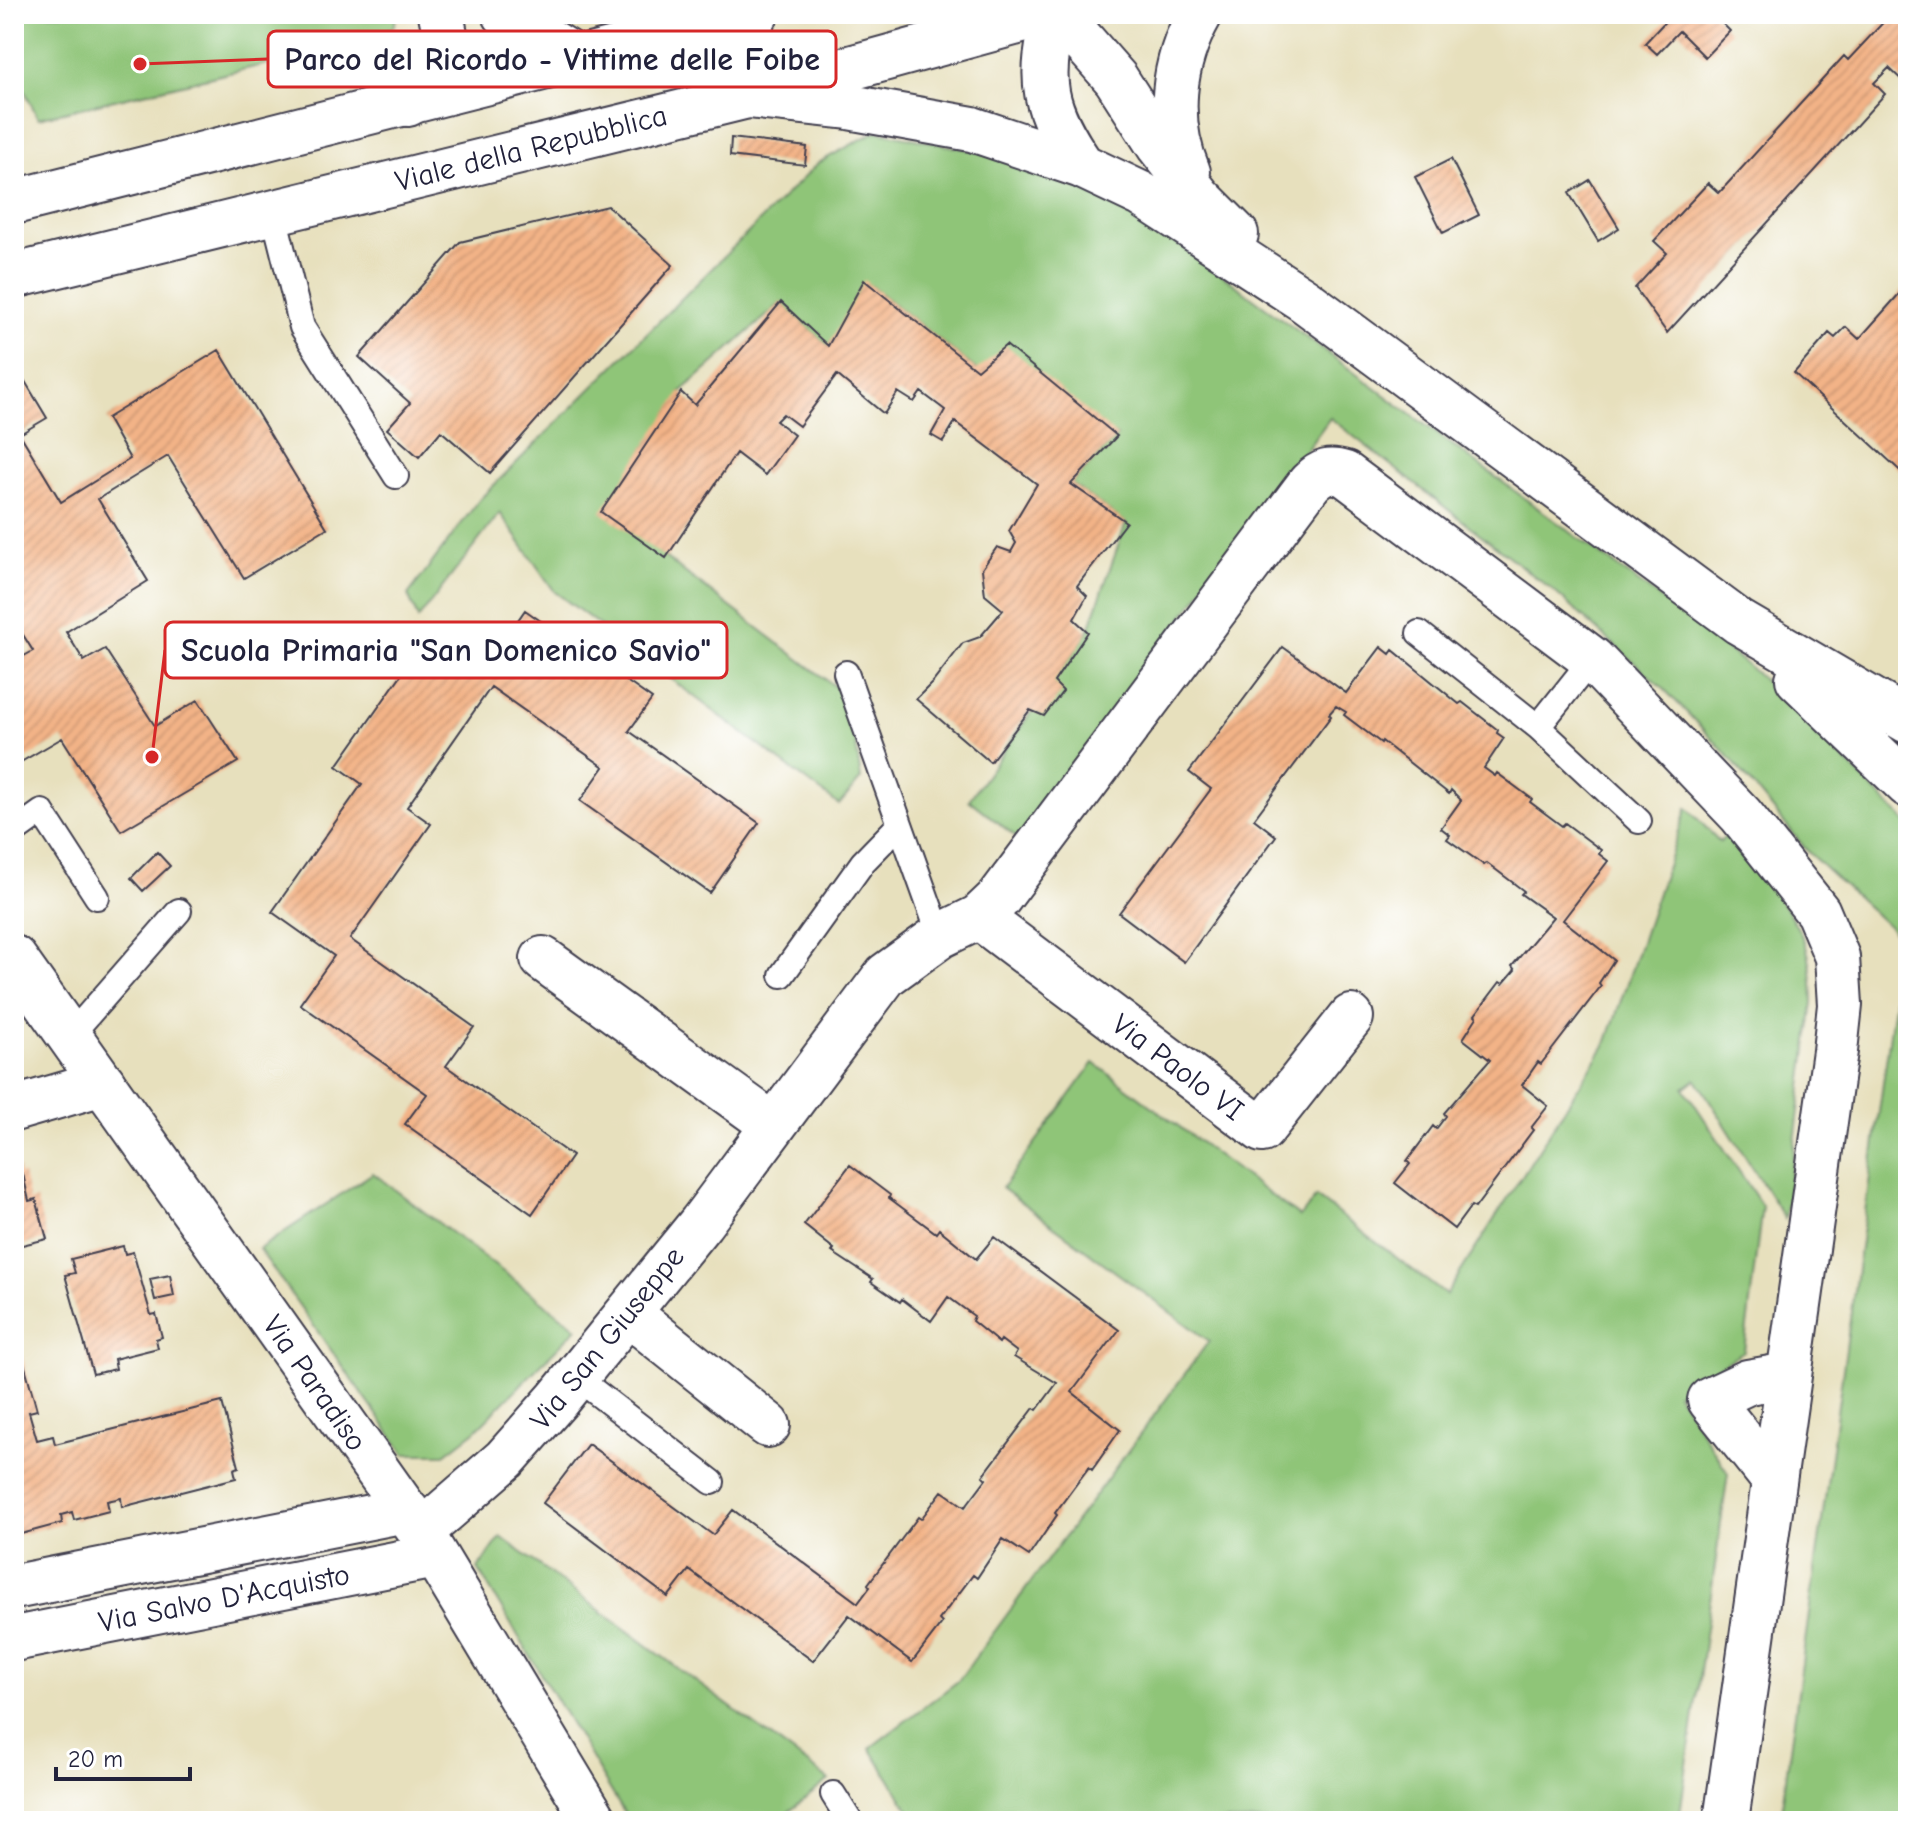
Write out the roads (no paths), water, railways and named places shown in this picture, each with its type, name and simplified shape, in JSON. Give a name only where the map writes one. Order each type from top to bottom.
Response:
[{"type":"main road","points":[[408,104],[436,68],[446,39],[441,14]]},
{"type":"main road","points":[[505,14],[577,58]]},
{"type":"main road","points":[[14,202],[756,14]]},
{"type":"main road","name":"Viale della Repubblica","points":[[14,276],[748,96],[1047,14]]},
{"type":"main road","points":[[1082,166],[1062,136],[1044,84],[1048,42],[1058,14],[1116,79],[1159,146],[1199,197],[1304,300]]},
{"type":"main road","points":[[1199,197],[1180,152],[1174,99],[1179,61],[1200,14]]},
{"type":"main road","points":[[748,96],[864,109],[972,129],[1082,166],[1141,194],[1304,300],[1739,622],[1908,721]]},
{"type":"main road","points":[[979,917],[999,898],[1042,844],[1310,483],[1321,472],[1334,470],[1345,474],[1592,659],[1741,815],[1818,912],[1837,957],[1840,1005],[1726,1821]]},
{"type":"main road","points":[[1739,622],[1908,785]]},
{"type":"main road","name":"Via San Giuseppe","points":[[420,1533],[505,1459],[576,1377],[701,1223],[886,975],[940,936],[979,917]]},
{"type":"main road","name":"Via Paolo VI","points":[[979,917],[1262,1130],[1351,1017]]},
{"type":"main road","name":"Via Paradiso","points":[[14,958],[420,1533],[595,1821]]},
{"type":"main road","points":[[543,959],[773,1125]]},
{"type":"main road","points":[[14,1109],[103,1083]]},
{"type":"main road","points":[[628,1313],[768,1425]]},
{"type":"main road","points":[[1773,1479],[1710,1400],[1748,1382],[1789,1375]]},
{"type":"main road","name":"Via Salvo D'Acquisto","points":[[14,1587],[420,1533]]},
{"type":"main road","name":"Via Salvo D'Acquisto","points":[[14,1639],[420,1533]]},
{"type":"lane","points":[[273,211],[302,327],[396,476]]},
{"type":"lane","points":[[1419,633],[1538,727],[1639,821]]},
{"type":"lane","points":[[1538,727],[1592,659]]},
{"type":"lane","points":[[846,673],[940,936]]},
{"type":"lane","points":[[14,832],[42,812],[97,897]]},
{"type":"lane","points":[[782,975],[863,862],[900,824]]},
{"type":"lane","points":[[69,1037],[179,911]]},
{"type":"lane","points":[[576,1377],[712,1482]]},
{"type":"lane","points":[[833,1794],[850,1821]]},
{"type":"place","name":"Parco del Ricordo - Vittime delle Foibe","points":[[140,64]]},
{"type":"place","name":"Scuola Primaria \"San Domenico Savio\"","points":[[152,757]]}]
